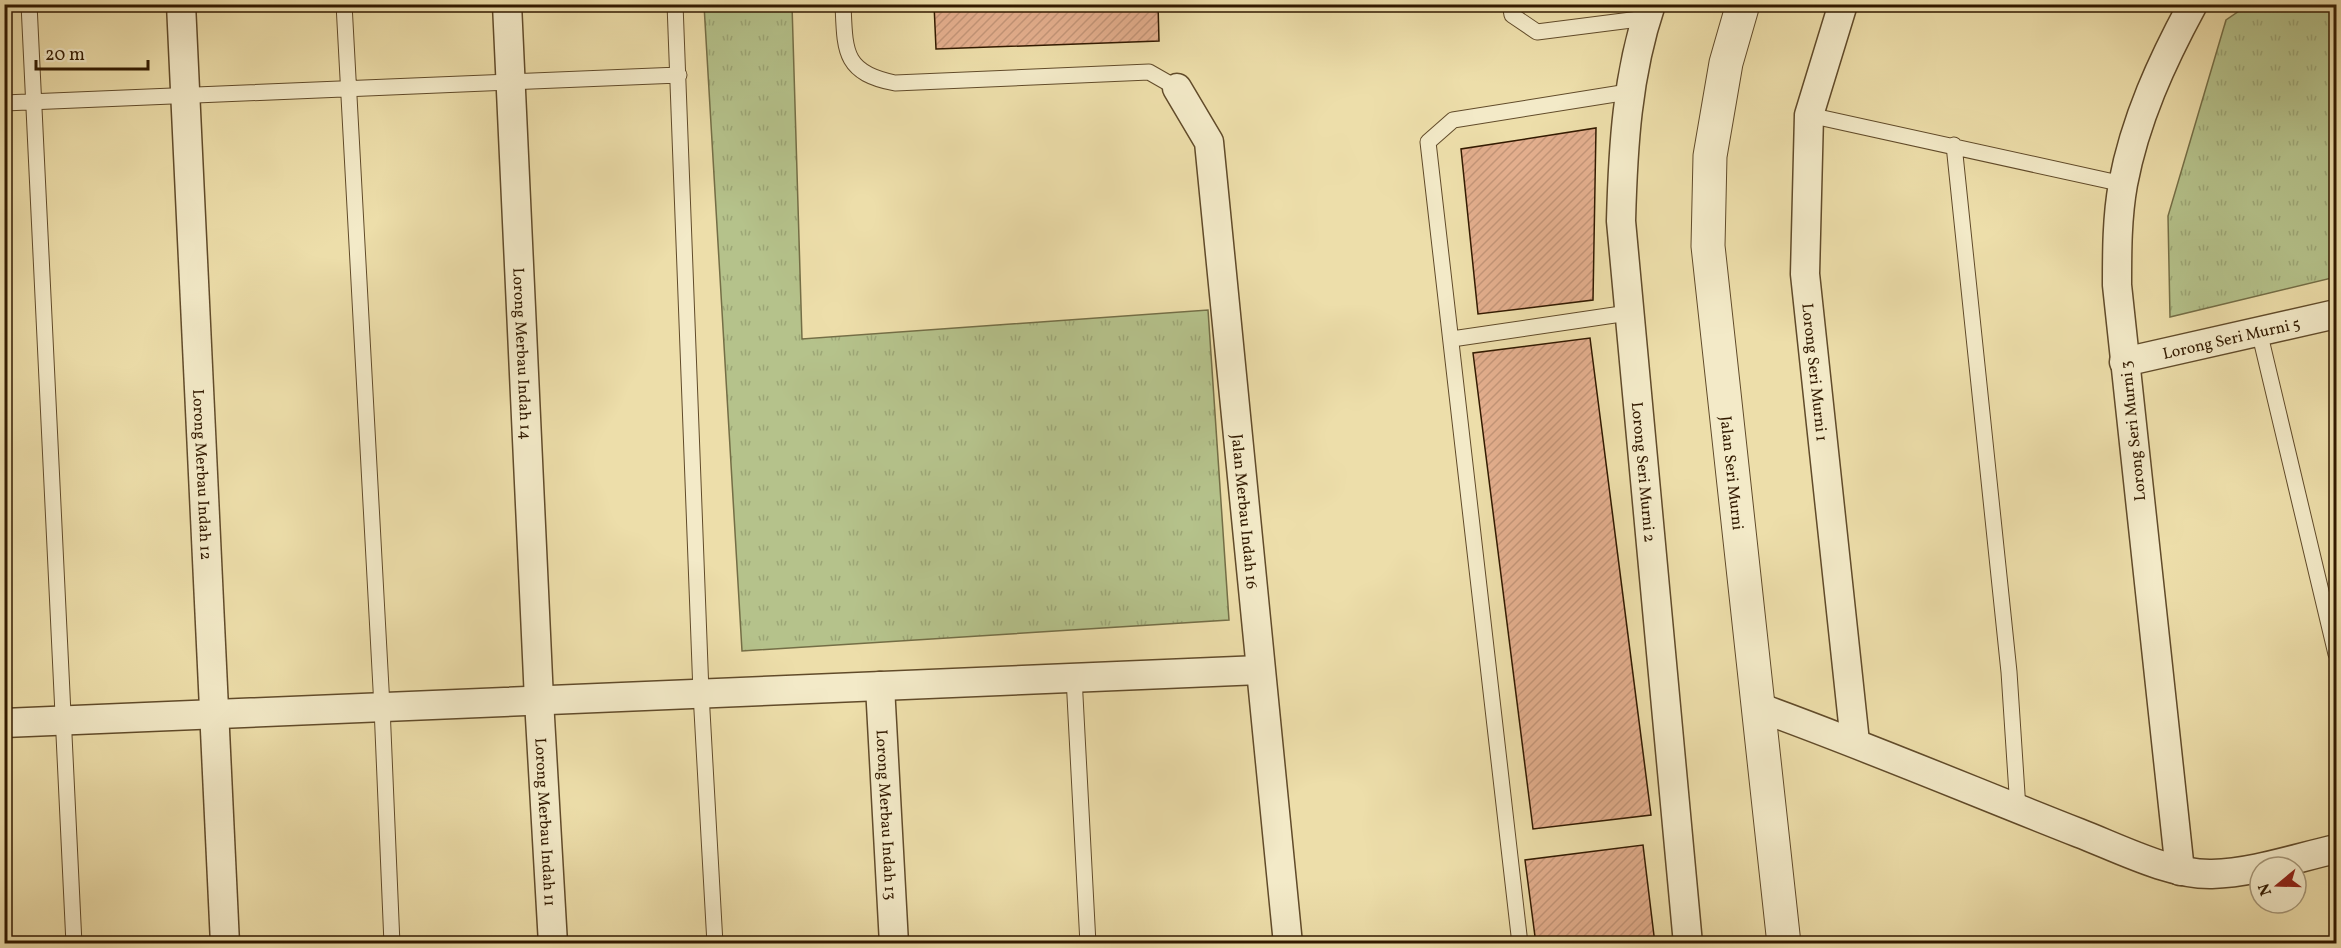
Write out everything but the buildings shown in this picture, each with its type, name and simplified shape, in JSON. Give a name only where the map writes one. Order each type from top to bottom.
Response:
[{"type":"street","name":"Lorong Merbau Indah 12","points":[[181,4],[225,944]]},
{"type":"street","name":"Lorong Merbau Indah 14","points":[[507,4],[538,700]]},
{"type":"street","name":"Jalan Seri Murni","points":[[1743,4],[1726,63],[1710,156],[1708,246],[1784,944]]},
{"type":"street","name":"Lorong Seri Murni 1","points":[[1843,4],[1809,115],[1805,274],[1856,742]]},
{"type":"street","name":"Lorong Seri Murni 3","points":[[2180,871],[2117,285],[2118,231],[2123,184],[2138,127],[2162,62],[2193,4]]},
{"type":"street","name":"Lorong Seri Murni 2","points":[[1649,11],[1628,92],[1622,154],[1621,221],[1688,944]]},
{"type":"street","name":"Jalan Merbau Indah 16","points":[[1177,88],[1209,142],[1288,944]]},
{"type":"street","name":"Lorong Seri Murni 5","points":[[2124,362],[2337,314]]},
{"type":"street","points":[[4,723],[1260,670]]},
{"type":"street","name":"Lorong Merbau Indah 13","points":[[880,686],[894,944]]},
{"type":"street","name":"Lorong Merbau Indah 11","points":[[538,700],[553,944]]},
{"type":"street","points":[[1758,707],[1856,742],[2018,809],[2180,871],[2211,874],[2242,870],[2337,849]]},
{"type":"lane","points":[[29,4],[74,944]]},
{"type":"lane","points":[[344,4],[382,707],[392,944]]},
{"type":"lane","points":[[675,4],[701,693],[715,944]]},
{"type":"lane","points":[[843,4],[845,41],[853,65],[873,79],[895,83],[1149,72],[1177,88]]},
{"type":"lane","points":[[1510,4],[1512,15],[1537,32],[1649,11]]},
{"type":"lane","points":[[4,103],[679,75]]},
{"type":"lane","points":[[1520,944],[1428,142],[1453,120],[1628,92]]},
{"type":"lane","points":[[1809,115],[1954,145],[2123,184]]},
{"type":"lane","points":[[1954,145],[2009,672],[2018,809]]},
{"type":"lane","points":[[1452,339],[1628,313]]},
{"type":"lane","points":[[2259,332],[2337,654]]},
{"type":"lane","points":[[1074,677],[1088,944]]},
{"type":"green space","points":[[704,5],[792,5],[802,339],[1208,310],[1229,620],[742,651]]},
{"type":"green space","points":[[2248,5],[2336,5],[2336,277],[2170,317],[2168,216],[2226,20]]}]
